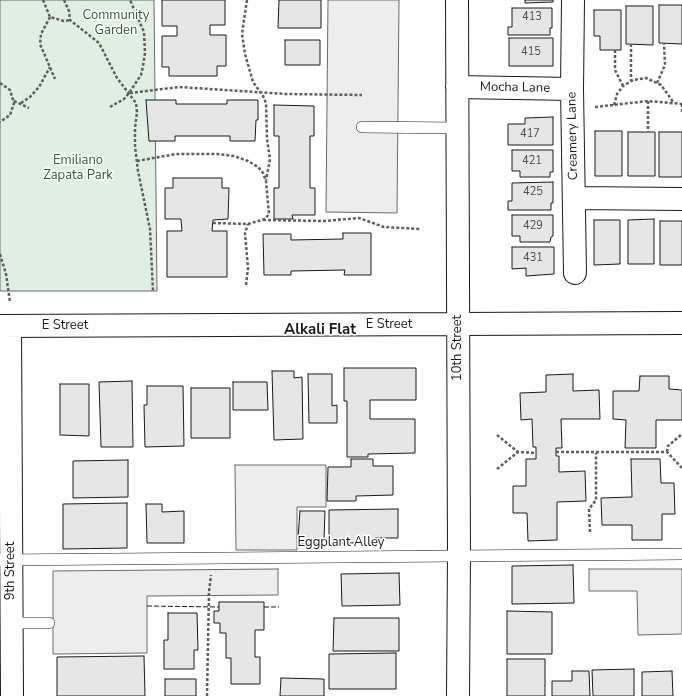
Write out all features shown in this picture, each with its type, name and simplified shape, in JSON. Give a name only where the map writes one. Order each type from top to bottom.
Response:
[{"type":"street","name":"10th Street","points":[[457,0],[459,556],[458,696]]},
{"type":"street","name":"Creamery Lane","points":[[573,0],[572,89],[575,198],[575,273]]},
{"type":"street","name":"Mocha Lane","points":[[458,87],[572,89]]},
{"type":"street","points":[[575,198],[682,199]]},
{"type":"street","name":"E Street","points":[[5,326],[682,323]]},
{"type":"street","name":"9th Street","points":[[5,326],[6,560],[12,623],[12,696]]},
{"type":"lane","points":[[362,127],[457,128]]},
{"type":"lane","name":"Eggplant Alley","points":[[6,560],[682,554]]},
{"type":"lane","points":[[12,623],[49,623]]},
{"type":"path","points":[[43,0],[50,17],[40,38],[43,51],[55,78]]},
{"type":"path","points":[[64,0],[69,11],[70,20],[99,43],[117,78],[136,103],[137,112],[134,136],[137,161],[150,229],[153,290]]},
{"type":"path","points":[[110,107],[124,99],[141,75],[145,53],[144,32],[130,0]]},
{"type":"path","points":[[246,0],[242,34],[245,54],[253,82],[260,91],[266,103],[268,119],[267,139],[270,159],[266,181]]},
{"type":"path","points":[[50,17],[64,21],[70,20]]},
{"type":"path","points":[[631,44],[631,81]]},
{"type":"path","points":[[657,83],[664,71],[664,44]]},
{"type":"path","points":[[615,50],[615,70],[623,86]]},
{"type":"path","points":[[21,103],[30,98],[39,87],[50,66]]},
{"type":"path","points":[[614,105],[617,94],[623,86],[631,81],[646,78],[657,83],[667,92],[674,103]]},
{"type":"path","points":[[0,83],[10,90],[14,101],[13,109],[10,115],[0,122]]},
{"type":"path","points":[[129,93],[179,87],[260,91],[286,94],[362,95]]},
{"type":"path","points":[[14,101],[29,108]]},
{"type":"path","points":[[648,101],[648,132]]},
{"type":"path","points":[[590,107],[648,101],[682,104],[682,113]]},
{"type":"path","points":[[137,161],[176,154],[234,156],[248,161],[258,167],[263,173],[266,181],[269,214],[260,221]]},
{"type":"path","points":[[212,224],[248,224],[260,221],[324,221],[359,218],[384,227],[421,229]]},
{"type":"path","points":[[246,285],[248,268],[245,232],[248,224]]},
{"type":"path","points":[[0,254],[8,285],[5,326]]},
{"type":"path","points":[[667,452],[668,446],[682,434]]},
{"type":"path","points":[[497,435],[518,452],[536,453]]},
{"type":"path","points":[[497,468],[518,452]]},
{"type":"path","points":[[556,452],[667,452],[682,468]]},
{"type":"path","points":[[590,532],[589,509],[596,500],[596,453]]},
{"type":"path","points":[[208,696],[209,592],[211,582],[210,558]]},
{"type":"green space","name":"Emiliano Zapata Park","points":[[0,0],[154,0],[157,291],[0,291]]},
{"type":"shaded area","points":[[328,0],[399,0],[397,213],[326,212]]},
{"type":"shaded area","points":[[235,465],[326,465],[326,507],[297,507],[297,550],[236,550]]},
{"type":"shaded area","points":[[278,569],[278,595],[147,596],[147,653],[53,654],[53,571]]},
{"type":"shaded area","points":[[589,569],[682,569],[682,634],[638,635],[637,591],[589,591]]},
{"type":"building","points":[[162,0],[225,0],[225,25],[210,25],[210,35],[226,35],[226,66],[217,66],[217,76],[169,76],[169,67],[162,67],[162,36],[177,36],[177,26],[162,26]]},
{"type":"building","points":[[279,0],[321,0],[321,28],[278,28]]},
{"type":"building","points":[[525,0],[553,0],[553,2],[525,3]]},
{"type":"building","points":[[659,5],[682,5],[682,44],[659,43]]},
{"type":"building","points":[[626,6],[653,6],[653,45],[626,44]]},
{"type":"building","points":[[512,8],[552,8],[552,28],[550,28],[550,35],[508,35],[508,27],[512,27]]},
{"type":"building","points":[[594,10],[621,10],[621,50],[600,50],[600,36],[594,36]]},
{"type":"building","points":[[509,38],[553,38],[553,66],[509,66]]},
{"type":"building","points":[[285,40],[320,40],[320,65],[285,65]]},
{"type":"building","points":[[146,100],[176,100],[176,104],[227,104],[227,100],[258,100],[258,120],[256,120],[255,141],[230,141],[230,136],[175,136],[175,141],[149,141]]},
{"type":"building","points":[[274,105],[314,106],[314,136],[310,136],[310,188],[315,188],[315,215],[292,215],[293,219],[274,219],[274,188],[279,188],[279,136],[274,136]]},
{"type":"building","points":[[553,117],[553,145],[508,145],[508,124],[525,124],[525,118]]},
{"type":"building","points":[[595,131],[622,131],[622,176],[595,176]]},
{"type":"building","points":[[628,132],[655,132],[655,176],[628,176]]},
{"type":"building","points":[[659,132],[682,132],[682,177],[659,177]]},
{"type":"building","points":[[512,150],[553,150],[553,172],[550,172],[550,177],[520,177],[520,171],[512,171]]},
{"type":"building","points":[[173,178],[222,178],[222,188],[229,188],[228,219],[213,220],[212,231],[227,231],[227,277],[167,277],[167,231],[182,231],[181,219],[165,219],[165,188],[173,188]]},
{"type":"building","points":[[553,182],[553,203],[551,203],[551,210],[508,210],[508,201],[512,201],[512,183]]},
{"type":"building","points":[[512,215],[553,215],[553,236],[551,237],[550,242],[520,242],[520,236],[512,236]]},
{"type":"building","points":[[654,219],[654,264],[628,264],[628,220]]},
{"type":"building","points":[[594,220],[620,220],[620,264],[594,265]]},
{"type":"building","points":[[660,221],[682,221],[682,265],[660,265]]},
{"type":"building","points":[[343,233],[371,233],[371,275],[344,275],[345,270],[291,271],[291,275],[264,275],[263,234],[291,234],[291,240],[343,239]]},
{"type":"building","points":[[512,247],[554,247],[554,274],[526,276],[526,268],[512,269]]},
{"type":"building","points":[[344,368],[416,368],[416,400],[370,400],[370,419],[415,419],[415,453],[368,454],[368,457],[347,457],[347,401],[344,401]]},
{"type":"building","points":[[272,371],[294,371],[294,378],[302,377],[303,439],[274,440]]},
{"type":"building","points":[[308,374],[332,374],[332,406],[337,405],[337,423],[309,423]]},
{"type":"building","points":[[573,374],[573,391],[599,390],[600,419],[561,419],[562,448],[556,448],[556,456],[559,456],[559,472],[585,471],[586,501],[557,502],[557,540],[528,541],[527,513],[513,513],[513,486],[526,486],[526,459],[536,459],[536,447],[533,447],[532,419],[521,420],[520,393],[546,392],[546,375]]},
{"type":"building","points":[[640,376],[669,376],[669,389],[682,390],[682,420],[656,420],[656,448],[625,448],[626,420],[613,419],[613,391],[639,391]]},
{"type":"building","points":[[132,381],[133,447],[101,447],[99,382]]},
{"type":"building","points":[[233,382],[267,382],[268,410],[233,410]]},
{"type":"building","points":[[60,384],[89,384],[89,436],[60,435]]},
{"type":"building","points":[[147,386],[183,386],[184,446],[145,447],[144,405],[147,405]]},
{"type":"building","points":[[191,388],[230,388],[230,438],[191,438]]},
{"type":"building","points":[[351,459],[373,459],[373,466],[393,466],[393,495],[356,496],[356,501],[327,501],[328,467],[351,467]]},
{"type":"building","points":[[631,459],[660,459],[661,483],[674,483],[675,514],[662,514],[662,540],[632,540],[632,525],[602,525],[601,498],[632,497]]},
{"type":"building","points":[[128,460],[128,497],[73,498],[73,461]]},
{"type":"building","points":[[127,503],[127,548],[63,549],[63,504]]},
{"type":"building","points":[[146,504],[162,504],[162,512],[184,511],[184,543],[147,543]]},
{"type":"building","points":[[398,509],[398,538],[374,538],[374,543],[329,543],[329,510]]},
{"type":"building","points":[[300,511],[325,511],[324,540],[319,540],[319,544],[300,544],[300,538],[298,538]]},
{"type":"building","points":[[573,565],[574,603],[512,604],[512,566]]},
{"type":"building","points":[[399,573],[400,605],[342,606],[341,574]]},
{"type":"building","points":[[219,602],[264,602],[264,630],[255,630],[255,657],[260,657],[260,684],[231,684],[231,658],[226,658],[226,633],[220,633],[220,623],[214,623],[214,611],[219,611]]},
{"type":"building","points":[[507,611],[552,612],[552,654],[507,654]]},
{"type":"building","points":[[168,613],[197,613],[198,650],[194,650],[194,669],[164,669],[164,640],[168,640]]},
{"type":"building","points":[[334,618],[399,618],[399,651],[333,651]]},
{"type":"building","points":[[396,653],[396,689],[329,689],[329,654]]},
{"type":"building","points":[[144,656],[145,696],[57,696],[57,657]]},
{"type":"building","points":[[507,659],[545,659],[545,696],[507,696]]},
{"type":"building","points":[[634,669],[634,696],[593,696],[592,670]]},
{"type":"building","points":[[572,671],[589,671],[590,696],[552,696],[552,681],[572,681]]},
{"type":"building","points":[[672,671],[673,696],[642,696],[642,672]]},
{"type":"building","points":[[281,678],[324,679],[324,696],[280,696]]},
{"type":"building","points":[[165,679],[196,679],[196,696],[165,696]]},
{"type":"fence","points":[[147,606],[219,607]]},
{"type":"fence","points":[[264,607],[279,607]]},
{"type":"district","name":"Alkali Flat","points":[[320,330]]},
{"type":"park label","name":"Community Garden","points":[[116,24]]}]
